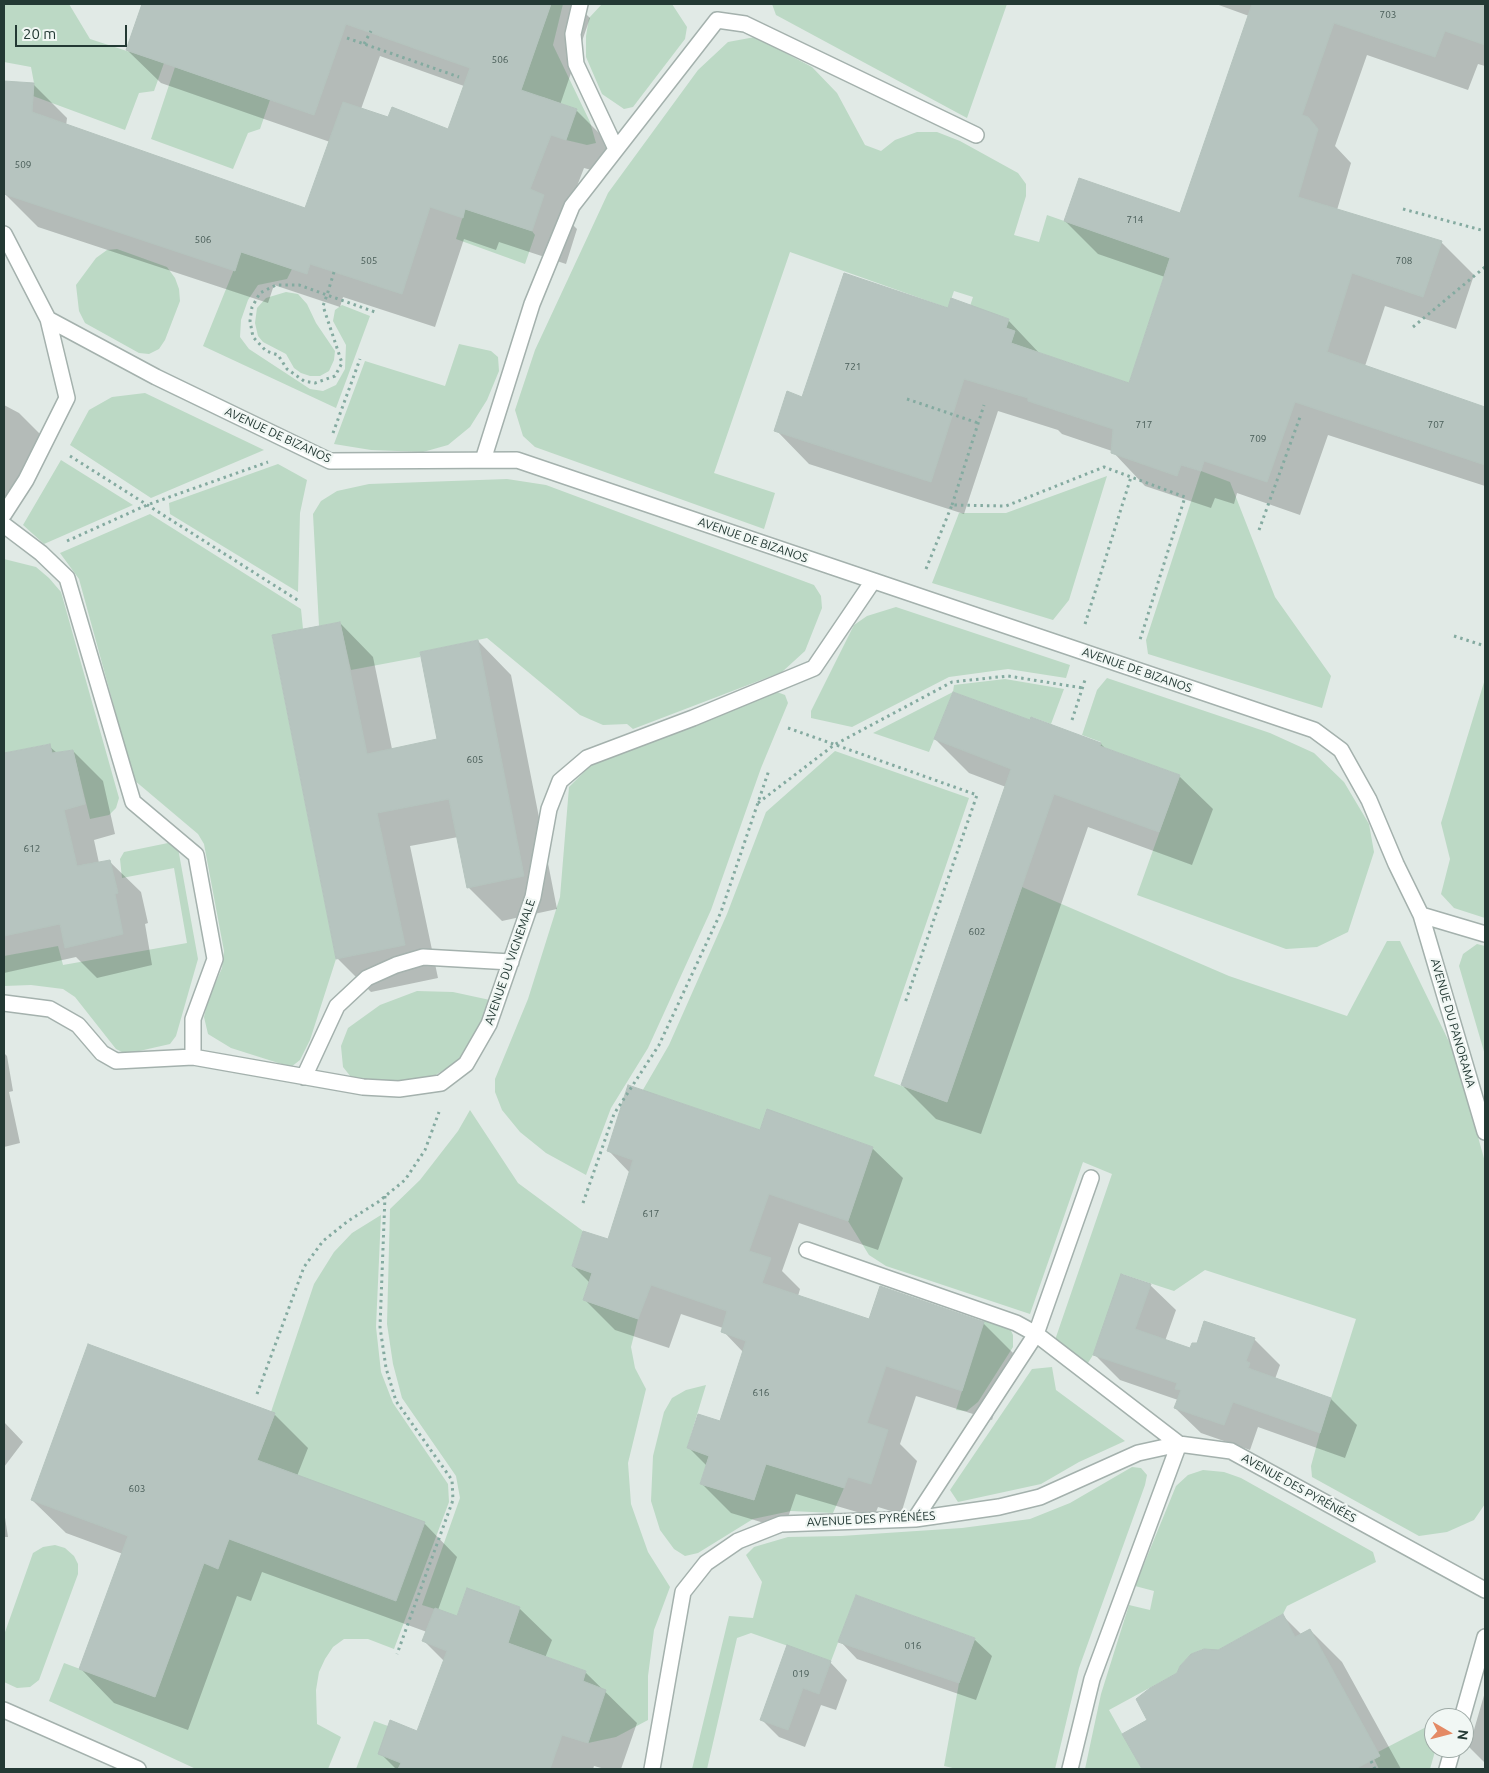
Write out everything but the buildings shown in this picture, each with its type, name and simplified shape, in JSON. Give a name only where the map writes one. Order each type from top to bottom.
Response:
[{"type":"lane","points":[[580,4],[573,34],[576,64],[616,150]]},
{"type":"lane","points":[[483,460],[532,304],[572,206],[717,20],[746,24],[976,135]]},
{"type":"lane","points":[[4,234],[48,319],[67,398],[26,480],[4,514]]},
{"type":"lane","name":"AVENUE DE BIZANOS","points":[[48,319],[156,377],[330,461],[516,460],[1314,730],[1341,750],[1369,800],[1396,864],[1422,915]]},
{"type":"lane","points":[[4,525],[41,553],[67,578],[133,802],[196,855],[215,959],[193,1019],[193,1057]]},
{"type":"lane","name":"AVENUE DU VIGNEMALE","points":[[441,1084],[466,1064],[490,1024],[533,897],[550,809],[560,781],[588,758],[693,718],[814,668],[873,581]]},
{"type":"lane","points":[[1422,915],[1485,934]]},
{"type":"lane","name":"AVENUE DU PANORAMA","points":[[1422,915],[1485,1132]]},
{"type":"lane","points":[[304,1077],[337,1006],[367,978],[396,965],[423,957],[511,962]]},
{"type":"lane","points":[[4,1003],[50,1009],[78,1025],[102,1053],[116,1061],[193,1057],[363,1087],[399,1089],[441,1084]]},
{"type":"lane","points":[[915,1519],[1036,1334],[1091,1178]]},
{"type":"lane","points":[[807,1250],[1016,1323],[1036,1334],[1179,1444],[1092,1679],[1070,1769]]},
{"type":"lane","name":"AVENUE DES PYRÉNÉES","points":[[652,1769],[683,1592],[706,1563],[738,1541],[781,1524],[915,1519],[999,1507],[1040,1497],[1138,1453],[1179,1444],[1231,1450],[1485,1590]]},
{"type":"lane","points":[[1465,1708],[1485,1637]]},
{"type":"lane","points":[[4,1710],[138,1769]]},
{"type":"path","points":[[364,44],[371,31]]},
{"type":"path","points":[[347,38],[459,77]]},
{"type":"path","points":[[1404,209],[1485,231]]},
{"type":"path","points":[[1413,327],[1485,267]]},
{"type":"path","points":[[334,272],[327,295],[323,306],[342,363],[335,376],[315,382],[304,381],[286,369],[278,355],[266,351],[253,337],[250,321],[252,307],[260,293],[276,285],[299,286],[327,295],[375,312]]},
{"type":"path","points":[[41,553],[147,505],[329,441],[360,359]]},
{"type":"path","points":[[907,400],[978,423]]},
{"type":"path","points":[[916,595],[952,505],[984,405]]},
{"type":"path","points":[[1259,530],[1300,417]]},
{"type":"path","points":[[47,441],[299,601]]},
{"type":"path","points":[[952,505],[1006,506],[1104,467],[1185,496],[1131,668]]},
{"type":"path","points":[[1077,650],[1131,477]]},
{"type":"path","points":[[1454,636],[1485,646]]},
{"type":"path","points":[[1072,720],[1094,655]]},
{"type":"path","points":[[758,804],[834,745],[952,682],[1008,676],[1083,688]]},
{"type":"path","points":[[788,728],[977,795],[905,1003]]},
{"type":"path","points":[[583,1203],[614,1114],[659,1045],[721,912],[769,770]]},
{"type":"path","points":[[257,1394],[304,1267],[323,1241],[405,1180],[424,1150],[439,1117],[441,1084]]},
{"type":"path","points":[[385,1196],[380,1327],[386,1368],[396,1401],[452,1480],[454,1500],[397,1654]]},
{"type":"path","points":[[1371,1761],[1375,1769]]},
{"type":"green space","points":[[4,4],[69,4],[90,39],[164,63],[154,91],[139,93],[125,130],[33,96],[34,83],[31,67],[4,62]]},
{"type":"green space","points":[[551,4],[563,4],[553,45],[590,122],[596,143],[587,145],[566,140],[576,109],[543,97],[519,96]]},
{"type":"green space","points":[[602,4],[672,4],[687,27],[685,39],[633,107],[624,109],[602,94],[586,57],[586,36],[589,18]]},
{"type":"green space","points":[[772,4],[1007,4],[967,118],[776,15]]},
{"type":"green space","points":[[755,37],[812,67],[837,93],[865,145],[881,151],[895,140],[917,132],[937,132],[960,141],[1018,173],[1026,184],[1026,196],[1014,235],[1039,242],[1047,215],[1170,258],[1129,383],[1011,343],[1015,331],[1006,328],[1009,319],[997,315],[967,315],[973,297],[954,291],[948,308],[790,252],[714,473],[775,493],[764,529],[535,447],[523,436],[515,410],[535,350],[608,193],[698,70],[728,42]]},
{"type":"green space","points":[[175,67],[270,100],[260,129],[248,133],[233,169],[151,139]]},
{"type":"green space","points":[[465,209],[532,231],[535,235],[525,264],[456,239]]},
{"type":"green space","points":[[117,249],[167,267],[175,278],[179,289],[180,301],[165,340],[159,349],[149,354],[139,353],[85,323],[79,311],[76,285],[96,258],[107,250]]},
{"type":"green space","points":[[241,252],[292,269],[287,279],[258,285],[248,300],[241,320],[240,337],[249,349],[310,389],[323,391],[336,385],[345,369],[346,345],[333,321],[335,310],[342,305],[370,316],[336,408],[203,346]]},
{"type":"green space","points":[[286,292],[298,294],[307,304],[316,323],[335,351],[334,360],[329,371],[320,376],[310,376],[301,373],[294,368],[286,354],[263,342],[258,336],[255,323],[257,308],[266,298]]},
{"type":"green space","points":[[459,344],[491,351],[498,357],[499,371],[487,400],[470,427],[448,445],[423,452],[371,450],[334,444],[365,361],[445,386]]},
{"type":"green space","points":[[145,393],[264,450],[151,498],[70,445],[89,410],[112,397]]},
{"type":"green space","points":[[61,460],[133,505],[44,544],[23,525]]},
{"type":"green space","points":[[278,464],[307,480],[300,513],[298,592],[170,514],[169,503]]},
{"type":"green space","points":[[1201,471],[1230,482],[1275,597],[1331,676],[1322,708],[1148,654],[1146,640]]},
{"type":"green space","points":[[1107,476],[1069,600],[1053,620],[932,583],[959,513],[1006,513]]},
{"type":"green space","points":[[507,479],[546,485],[814,585],[821,596],[822,608],[805,651],[782,672],[633,729],[627,724],[603,725],[580,715],[487,638],[420,652],[420,657],[351,670],[340,622],[319,626],[313,514],[321,501],[337,491],[369,484]]},
{"type":"green space","points":[[150,514],[301,609],[303,629],[272,636],[336,959],[310,1040],[300,1060],[291,1067],[231,1048],[208,1034],[204,1017],[208,1000],[222,968],[224,951],[204,844],[198,834],[134,780],[79,579],[60,553]]},
{"type":"green space","points":[[4,559],[36,567],[61,592],[119,798],[116,808],[109,815],[90,819],[73,750],[52,753],[49,744],[4,753]]},
{"type":"green space","points":[[896,607],[1070,665],[1066,678],[1008,669],[949,677],[852,727],[811,718],[811,711],[854,625],[867,616]]},
{"type":"green space","points":[[1107,678],[1270,733],[1314,753],[1344,782],[1369,824],[1374,852],[1348,932],[1317,947],[1286,949],[1137,895],[1180,775],[1100,746],[1101,742],[1082,735],[1097,690]]},
{"type":"green space","points":[[1005,679],[1064,689],[1051,724],[1032,717],[1030,720],[953,692],[954,685]]},
{"type":"green space","points":[[1485,679],[1485,918],[1454,908],[1441,894],[1450,859],[1441,823]]},
{"type":"green space","points":[[777,692],[785,695],[788,703],[761,768],[711,910],[648,1048],[611,1108],[586,1175],[546,1153],[520,1132],[502,1110],[495,1092],[495,1079],[528,999],[560,897],[569,787],[594,762]]},
{"type":"green space","points":[[953,692],[929,752],[873,733]]},
{"type":"green space","points":[[835,751],[969,798],[874,1076],[947,1102],[1022,887],[1229,976],[1347,1016],[1387,941],[1400,941],[1455,1054],[1485,1162],[1485,1504],[1474,1520],[1447,1532],[1419,1536],[1312,1477],[1311,1466],[1320,1433],[1356,1319],[1205,1270],[1174,1291],[1122,1274],[1093,1355],[1086,1366],[1055,1340],[1112,1174],[1083,1162],[1030,1314],[886,1266],[869,1255],[848,1221],[873,1147],[767,1110],[760,1130],[657,1095],[626,1119],[669,1045],[727,914],[766,812]]},
{"type":"green space","points":[[168,843],[178,848],[198,959],[176,1036],[170,1044],[126,1054],[116,1049],[75,997],[63,989],[31,985],[4,986],[4,956],[58,946],[63,965],[187,943],[174,868],[122,878],[120,859],[124,852]]},
{"type":"green space","points":[[1477,944],[1485,946],[1485,1055],[1459,966],[1463,954]]},
{"type":"green space","points":[[417,991],[453,992],[490,1000],[489,1009],[460,1060],[429,1079],[378,1081],[351,1077],[343,1067],[341,1046],[348,1028],[380,1005]]},
{"type":"green space","points":[[470,1110],[518,1183],[583,1231],[572,1266],[592,1273],[583,1300],[638,1319],[631,1347],[635,1368],[646,1389],[628,1463],[631,1504],[648,1552],[670,1587],[654,1630],[648,1676],[648,1720],[616,1737],[588,1743],[583,1681],[586,1671],[508,1643],[520,1607],[467,1589],[457,1616],[422,1605],[460,1498],[456,1476],[402,1398],[393,1364],[387,1324],[390,1209],[420,1180],[458,1131]]},
{"type":"green space","points":[[381,1215],[376,1327],[381,1372],[393,1403],[448,1484],[449,1502],[394,1649],[368,1639],[344,1639],[333,1647],[319,1672],[316,1690],[317,1724],[341,1737],[328,1769],[196,1769],[49,1701],[64,1663],[155,1697],[204,1563],[218,1568],[229,1539],[396,1600],[256,1463],[275,1414],[271,1412],[314,1284],[334,1252],[352,1233]]},
{"type":"green space","points":[[984,1320],[1009,1326],[1013,1335],[1013,1347],[978,1402],[967,1411],[956,1410]]},
{"type":"green space","points":[[1052,1367],[1056,1390],[1125,1441],[1079,1462],[1041,1484],[958,1502],[950,1490],[1032,1369]]},
{"type":"green space","points":[[706,1385],[687,1448],[709,1456],[700,1484],[754,1500],[766,1464],[844,1488],[833,1513],[791,1511],[753,1519],[698,1553],[685,1556],[674,1549],[660,1530],[651,1501],[653,1456],[664,1412],[672,1398],[686,1390]]},
{"type":"green space","points":[[1132,1467],[1141,1468],[1147,1475],[1145,1485],[1079,1668],[1055,1769],[957,1769],[944,1766],[959,1683],[975,1638],[856,1595],[831,1661],[751,1633],[737,1638],[707,1769],[692,1769],[729,1616],[753,1618],[762,1582],[746,1555],[754,1547],[788,1537],[841,1536],[962,1528],[1030,1519],[1070,1503]]},
{"type":"green space","points":[[1203,1470],[1224,1472],[1241,1478],[1373,1552],[1376,1562],[1287,1606],[1283,1614],[1216,1651],[1203,1649],[1191,1654],[1180,1666],[1177,1673],[1109,1710],[1142,1769],[1085,1769],[1101,1694],[1129,1605],[1150,1610],[1154,1591],[1135,1586],[1176,1486],[1188,1475]]},
{"type":"green space","points":[[55,1545],[65,1548],[74,1556],[78,1564],[78,1574],[39,1680],[30,1687],[17,1688],[4,1682],[4,1635],[33,1553],[43,1547]]},
{"type":"green space","points":[[374,1721],[388,1726],[401,1763],[398,1769],[356,1769]]},
{"type":"green space","points":[[1424,1728],[1424,1758],[1433,1758],[1430,1769],[1379,1769],[1374,1759],[1380,1756],[1378,1752]]}]
